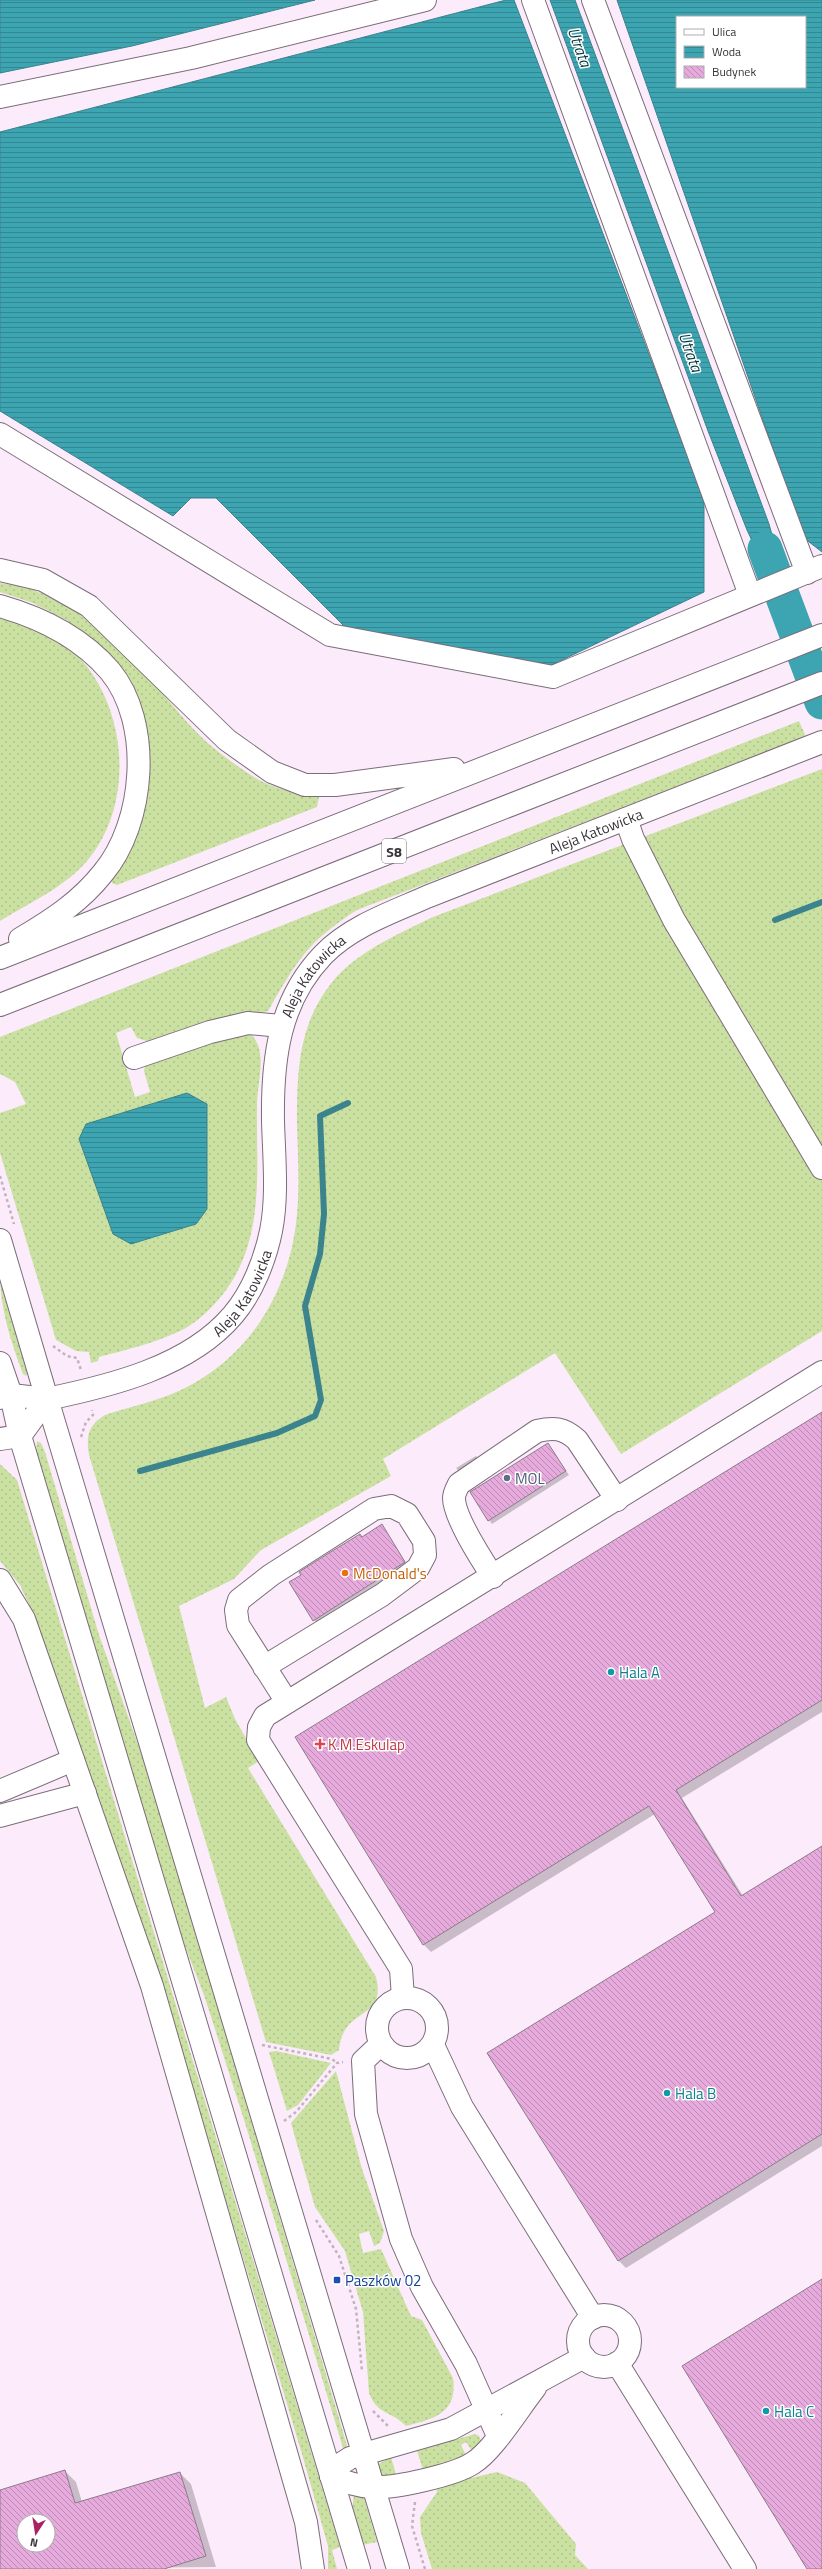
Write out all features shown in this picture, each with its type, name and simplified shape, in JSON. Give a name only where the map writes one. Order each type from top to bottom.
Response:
[{"type":"main road","points":[[0,97],[192,58],[425,0]]},
{"type":"main road","points":[[533,0],[750,595]]},
{"type":"main road","points":[[0,434],[330,635],[553,677],[814,569],[593,0]]},
{"type":"main road","points":[[0,570],[42,580],[89,606],[227,740],[272,772],[305,785],[335,785],[429,773],[500,760]]},
{"type":"main road","points":[[0,606],[31,615],[68,634],[91,652],[111,672],[126,701],[135,728],[140,761],[139,784],[134,810],[125,834],[104,872],[60,915],[0,951]]},
{"type":"main road","points":[[0,958],[500,760],[822,635]]},
{"type":"main road","name":"S8","points":[[0,1005],[822,683]]},
{"type":"main road","name":"Aleja Katowicka","points":[[5,1397],[47,1399],[107,1385],[171,1361],[212,1335],[233,1315],[246,1297],[267,1247],[274,1216],[273,1080],[281,1026],[291,1000],[306,976],[324,954],[347,936],[369,922],[429,896],[816,744]]},
{"type":"main road","points":[[626,819],[633,839],[674,920],[822,1168]]},
{"type":"main road","points":[[134,1058],[210,1032],[248,1023],[281,1026]]},
{"type":"main road","points":[[0,1240],[398,2569]]},
{"type":"main road","points":[[0,1363],[10,1438],[359,2569]]},
{"type":"main road","points":[[403,1998],[401,1969],[258,1740],[259,1727],[265,1716],[822,1372]]},
{"type":"main road","points":[[10,1438],[47,1399]]},
{"type":"main road","points":[[492,1577],[462,1522],[454,1499],[455,1492],[459,1484],[537,1431],[552,1428],[570,1433],[577,1440],[617,1500]]},
{"type":"main road","points":[[264,1667],[382,1595],[413,1573],[422,1562],[425,1548],[424,1541],[407,1514],[391,1506],[374,1509],[242,1596],[237,1605],[236,1620],[245,1639],[287,1702]]},
{"type":"main road","points":[[0,1580],[24,1619],[152,1986],[306,2522],[313,2569]]},
{"type":"main road","points":[[0,1791],[73,1760]]},
{"type":"main road","points":[[0,1816],[85,1793]]},
{"type":"main road","points":[[403,1998],[422,2002],[435,2016],[437,2035],[426,2053],[407,2059],[397,2057],[381,2044],[377,2030],[379,2015],[393,2001],[403,1998]]},
{"type":"main road","points":[[381,2044],[363,2060],[366,2114],[401,2239],[422,2287],[466,2364],[498,2436]]},
{"type":"main road","points":[[432,2045],[462,2107],[593,2318]]},
{"type":"main road","points":[[612,2317],[626,2327],[630,2344],[624,2358],[617,2364],[610,2366],[596,2366],[584,2357],[578,2343],[579,2336],[582,2328],[593,2318],[612,2317]]},
{"type":"main road","points":[[331,2476],[339,2465],[363,2452],[432,2436],[488,2411],[584,2357]]},
{"type":"main road","points":[[617,2364],[745,2569]]},
{"type":"main road","points":[[331,2476],[357,2486],[374,2488],[412,2482],[461,2469],[473,2463],[498,2436],[540,2381]]},
{"type":"path","points":[[260,2044],[332,2059],[337,2063],[296,2112],[284,2121]]},
{"type":"path","points":[[416,2495],[412,2526],[424,2569]]},
{"type":"green space","points":[[0,583],[22,587],[42,594],[62,603],[80,615],[115,643],[146,674],[190,725],[220,753],[269,785],[319,797],[317,807],[117,885],[112,883],[112,877],[146,794],[106,656],[68,621],[33,603],[0,592]]},
{"type":"green space","points":[[0,617],[41,632],[61,642],[78,656],[95,678],[107,702],[115,729],[119,757],[118,785],[113,812],[102,838],[87,861],[57,887],[0,921]]},
{"type":"green space","points":[[799,721],[806,737],[357,910],[326,932],[305,954],[287,979],[268,1011],[150,1042],[137,1038],[131,1027],[116,1033],[135,1097],[150,1092],[144,1071],[145,1065],[247,1031],[254,1038],[258,1046],[261,1065],[257,1105],[256,1203],[252,1227],[246,1250],[237,1273],[214,1305],[204,1315],[186,1328],[150,1343],[99,1357],[98,1361],[91,1363],[89,1352],[76,1351],[56,1340],[0,1153],[0,1113],[26,1104],[15,1082],[0,1074],[0,1037]]},
{"type":"green space","points":[[822,769],[822,1331],[621,1454],[555,1353],[383,1459],[391,1476],[261,1550],[234,1579],[179,1606],[205,1708],[226,1697],[235,1719],[259,1761],[248,1768],[376,1977],[378,1991],[375,2001],[370,2008],[348,2026],[342,2036],[339,2050],[331,2055],[266,2042],[89,1455],[88,1437],[92,1427],[105,1415],[172,1394],[203,1378],[222,1364],[239,1348],[255,1330],[268,1310],[287,1266],[296,1228],[298,1183],[298,1087],[301,1053],[310,1020],[317,1004],[337,976],[349,965],[362,955],[389,939],[433,917]]},
{"type":"green space","points":[[0,1274],[28,1372],[26,1376],[23,1374],[14,1350],[7,1325],[0,1287]]},
{"type":"green space","points":[[37,1441],[41,1443],[45,1452],[99,1635],[151,1781],[348,2449],[343,2448],[246,2126],[205,1998],[175,1920],[36,1453]]},
{"type":"green space","points":[[0,1464],[17,1480],[340,2547],[332,2550],[337,2569],[328,2569],[328,2546],[302,2454],[166,2001],[34,1616],[20,1585],[0,1561]]},
{"type":"green space","points":[[276,2051],[331,2063],[298,2105],[287,2111],[269,2052]]},
{"type":"green space","points":[[336,2071],[362,2169],[384,2231],[380,2243],[374,2246],[369,2231],[359,2234],[363,2253],[381,2249],[411,2316],[422,2320],[453,2378],[454,2390],[448,2407],[434,2417],[406,2426],[401,2421],[376,2405],[369,2393],[363,2312],[345,2251],[315,2207],[291,2123]]},
{"type":"green space","points":[[475,2434],[479,2436],[482,2443],[472,2451],[466,2442],[461,2445],[466,2455],[446,2464],[423,2470],[417,2451]]},
{"type":"green space","points":[[391,2457],[397,2478],[380,2476],[377,2465]]},
{"type":"green space","points":[[497,2472],[525,2483],[576,2544],[575,2555],[588,2569],[432,2569],[421,2533],[420,2517],[437,2492],[436,2486]]},
{"type":"green space","points":[[362,2491],[377,2542],[362,2545],[352,2510],[354,2495]]},
{"type":"water","points":[[0,0],[315,0],[132,46],[0,73]]},
{"type":"water","points":[[506,0],[514,0],[704,499],[704,592],[537,672],[344,626],[216,498],[191,498],[173,516],[0,411],[0,132]]},
{"type":"water","points":[[550,0],[575,0],[769,524],[783,574],[770,579],[747,530],[708,431]]},
{"type":"water","points":[[617,0],[822,0],[822,552],[804,538]]},
{"type":"water","points":[[187,1093],[207,1104],[207,1209],[196,1224],[131,1244],[113,1234],[79,1139],[86,1124]]},
{"type":"building","name":"Hala A","points":[[822,1412],[822,1700],[676,1790],[741,1896],[822,1846],[822,2134],[618,2261],[487,2053],[715,1912],[649,1806],[423,1945],[295,1737]]},
{"type":"building","points":[[548,1443],[566,1471],[488,1521],[470,1492]]},
{"type":"building","name":"McDonald's","points":[[382,1524],[405,1562],[313,1621],[289,1582],[301,1575],[299,1572],[329,1553],[360,1534],[362,1537]]},
{"type":"building","name":"Hala C","points":[[822,2279],[822,2569],[807,2569],[682,2366]]},
{"type":"building","points":[[65,2470],[75,2503],[180,2472],[206,2556],[164,2569],[0,2569],[0,2490]]},
{"type":"waterway","name":"Utrata","points":[[765,549],[822,702]]},
{"type":"waterway","points":[[775,920],[822,902]]},
{"type":"waterway","points":[[140,1471],[277,1433],[315,1416],[321,1400],[305,1306],[320,1254],[324,1214],[320,1116],[348,1103]]},
{"type":"place","name":"MOL","points":[[507,1478]]},
{"type":"place","name":"McDonald's","points":[[345,1573]]},
{"type":"place","name":"Hala A","points":[[611,1672]]},
{"type":"place","name":"K.M.Eskulap","points":[[320,1744]]},
{"type":"place","name":"Hala B","points":[[667,2093]]},
{"type":"place","name":"Paszków 02","points":[[337,2280]]},
{"type":"place","name":"Hala C","points":[[766,2411]]}]
